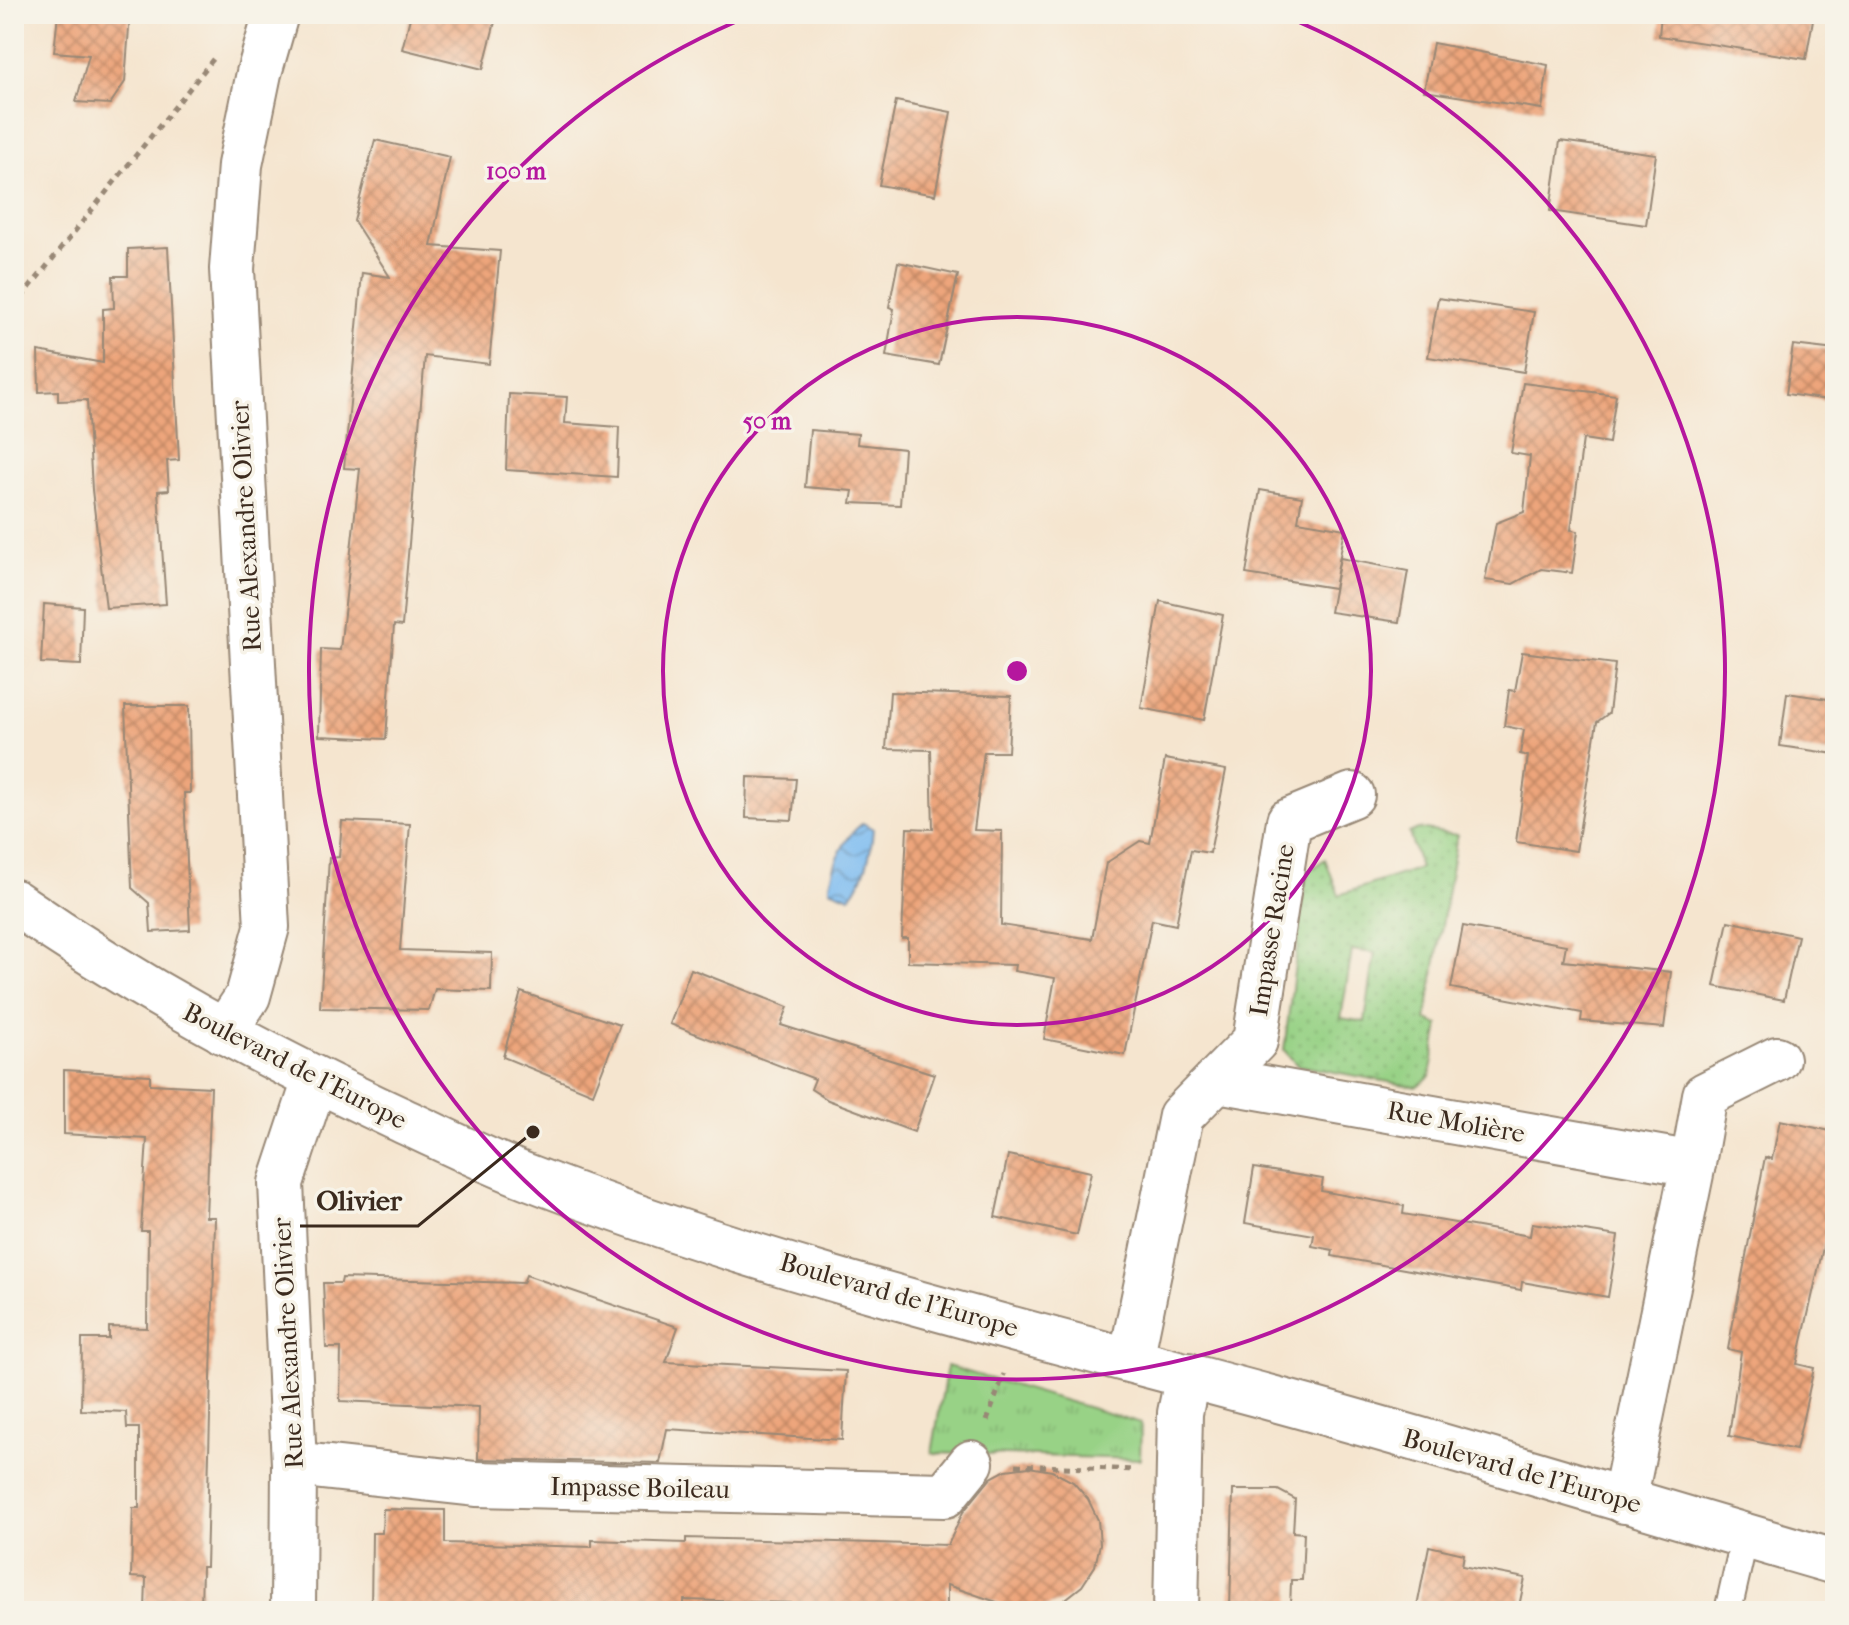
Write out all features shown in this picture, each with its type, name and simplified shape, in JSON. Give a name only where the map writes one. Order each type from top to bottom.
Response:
[{"type":"street","name":"Rue Alexandre Olivier","points":[[224,1032],[248,996],[267,927],[232,269],[240,165],[259,73],[276,14]]},
{"type":"street","name":"Impasse Racine","points":[[1131,1360],[1181,1116],[1255,1041],[1289,821],[1352,795]]},
{"type":"street","name":"Boulevard de l'Europe","points":[[14,902],[140,987],[224,1032],[315,1080],[528,1177],[700,1237],[1019,1331],[1188,1375],[1835,1562]]},
{"type":"street","points":[[1624,1501],[1705,1095],[1777,1059]]},
{"type":"street","name":"Rue Alexandre Olivier","points":[[293,1611],[294,1464],[281,1183],[315,1080]]},
{"type":"street","name":"Rue Molière","points":[[1218,1080],[1693,1164]]},
{"type":"street","points":[[1176,1611],[1180,1413],[1188,1375]]},
{"type":"street","name":"Impasse Boileau","points":[[294,1464],[476,1484],[945,1495],[971,1463]]},
{"type":"lane","points":[[1728,1611],[1745,1536]]},
{"type":"path","points":[[14,307],[217,54]]},
{"type":"path","points":[[1019,1331],[971,1463],[1179,1471]]},
{"type":"green space","points":[[1418,829],[1457,835],[1426,1020],[1439,1025],[1430,1076],[1416,1087],[1297,1065],[1284,1050],[1307,872],[1325,859],[1339,895],[1420,868],[1409,833]],"holes":[[[1352,950],[1375,953],[1365,1022],[1341,1018]]]},
{"type":"green space","points":[[947,1366],[1141,1423],[1140,1459],[932,1453]]},
{"type":"water","points":[[863,823],[873,829],[871,846],[864,872],[850,897],[830,889],[830,884],[842,849]]},
{"type":"building","points":[[58,14],[130,14],[125,82],[110,104],[76,102],[89,55],[54,52]]},
{"type":"building","points":[[411,14],[497,14],[483,69],[402,49]]},
{"type":"building","points":[[1661,14],[1814,14],[1806,59],[1659,36]]},
{"type":"building","points":[[1433,43],[1548,65],[1542,109],[1424,91]]},
{"type":"building","points":[[896,101],[951,112],[935,195],[879,185]]},
{"type":"building","points":[[375,140],[450,157],[431,246],[500,251],[489,364],[425,356],[402,626],[394,625],[386,739],[319,736],[321,649],[340,650],[360,469],[344,468],[362,273],[390,277],[354,221]]},
{"type":"building","points":[[1560,141],[1656,154],[1646,225],[1550,211]]},
{"type":"building","points":[[168,247],[179,460],[167,461],[169,490],[158,491],[166,604],[106,608],[92,490],[87,400],[58,401],[58,391],[39,392],[38,351],[103,363],[103,309],[114,308],[113,276],[128,276],[128,249]]},
{"type":"building","points":[[898,262],[958,275],[939,365],[886,356],[894,309],[889,307]]},
{"type":"building","points":[[1438,298],[1534,312],[1524,372],[1428,357]]},
{"type":"building","points":[[1793,345],[1835,350],[1835,401],[1786,394]]},
{"type":"building","points":[[1523,383],[1616,395],[1609,443],[1583,439],[1571,530],[1578,531],[1572,573],[1541,569],[1513,584],[1485,580],[1496,523],[1524,512],[1530,456],[1511,453]]},
{"type":"building","points":[[509,394],[567,397],[565,423],[619,427],[617,477],[506,470]]},
{"type":"building","points":[[810,430],[858,434],[857,444],[904,449],[900,505],[851,503],[853,491],[805,487]]},
{"type":"building","points":[[1260,490],[1302,497],[1298,521],[1345,529],[1334,588],[1246,574]]},
{"type":"building","points":[[1340,558],[1408,571],[1399,622],[1330,612]]},
{"type":"building","points":[[1160,601],[1223,615],[1204,720],[1141,708]]},
{"type":"building","points":[[44,604],[83,607],[81,665],[41,663]]},
{"type":"building","points":[[1522,652],[1615,664],[1609,713],[1597,722],[1576,851],[1516,842],[1528,756],[1520,754],[1524,730],[1504,726],[1509,690],[1515,691]]},
{"type":"building","points":[[890,692],[1011,696],[1008,752],[984,752],[974,830],[1002,831],[1001,925],[1092,939],[1106,863],[1140,841],[1150,843],[1165,759],[1226,770],[1210,853],[1191,850],[1176,925],[1152,920],[1125,1055],[1044,1039],[1055,978],[1014,971],[1015,965],[908,962],[908,938],[902,938],[907,828],[933,829],[931,750],[886,749]]},
{"type":"building","points":[[1787,693],[1835,700],[1835,754],[1780,746]]},
{"type":"building","points":[[125,706],[189,706],[190,793],[184,793],[190,930],[151,932],[149,903],[132,888]]},
{"type":"building","points":[[747,777],[796,779],[792,820],[746,818]]},
{"type":"building","points":[[342,821],[410,824],[400,950],[492,953],[491,991],[435,989],[429,1010],[320,1008],[329,858],[339,857]]},
{"type":"building","points":[[1728,921],[1798,936],[1784,1000],[1714,986]]},
{"type":"building","points":[[1463,926],[1566,945],[1563,961],[1671,972],[1664,1028],[1581,1021],[1582,1013],[1451,988]]},
{"type":"building","points":[[691,969],[788,1007],[781,1025],[934,1074],[914,1132],[828,1100],[811,1089],[815,1079],[670,1024]]},
{"type":"building","points":[[521,992],[620,1025],[593,1094],[503,1057]]},
{"type":"building","points":[[64,1070],[150,1075],[150,1084],[211,1087],[206,1217],[215,1217],[206,1567],[202,1567],[201,1611],[145,1611],[146,1578],[131,1577],[133,1508],[139,1508],[139,1428],[127,1428],[126,1412],[81,1410],[82,1339],[109,1339],[109,1327],[147,1328],[148,1231],[141,1231],[147,1139],[64,1134]]},
{"type":"building","points":[[1780,1120],[1835,1132],[1835,1194],[1797,1364],[1814,1368],[1796,1450],[1729,1436],[1741,1352],[1728,1349],[1765,1157],[1772,1159]]},
{"type":"building","points":[[1008,1155],[1091,1172],[1077,1235],[995,1217]]},
{"type":"building","points":[[1254,1168],[1323,1179],[1321,1191],[1404,1206],[1403,1214],[1530,1236],[1532,1223],[1618,1236],[1608,1297],[1522,1282],[1521,1290],[1332,1256],[1333,1250],[1312,1246],[1314,1235],[1245,1223]]},
{"type":"building","points":[[526,1275],[678,1327],[666,1362],[846,1371],[842,1440],[667,1429],[660,1463],[478,1459],[479,1407],[340,1401],[341,1348],[326,1348],[323,1283],[341,1283],[342,1278],[523,1283]]},
{"type":"building","points":[[1029,1467],[1052,1471],[1073,1482],[1088,1499],[1098,1520],[1100,1544],[1095,1566],[1082,1586],[1063,1601],[1040,1609],[1017,1609],[947,1585],[947,1611],[791,1610],[790,1603],[684,1600],[684,1611],[371,1611],[372,1533],[382,1533],[383,1509],[445,1510],[445,1543],[592,1547],[592,1540],[686,1543],[686,1538],[948,1545],[963,1512],[991,1478],[1006,1470]]},
{"type":"building","points":[[1233,1490],[1278,1490],[1295,1499],[1293,1532],[1304,1533],[1302,1580],[1291,1580],[1290,1611],[1230,1611]]},
{"type":"building","points":[[1429,1546],[1464,1554],[1462,1566],[1525,1578],[1518,1611],[1425,1611],[1426,1608],[1417,1607]]},
{"type":"place","name":"Olivier","points":[[533,1132]]}]
